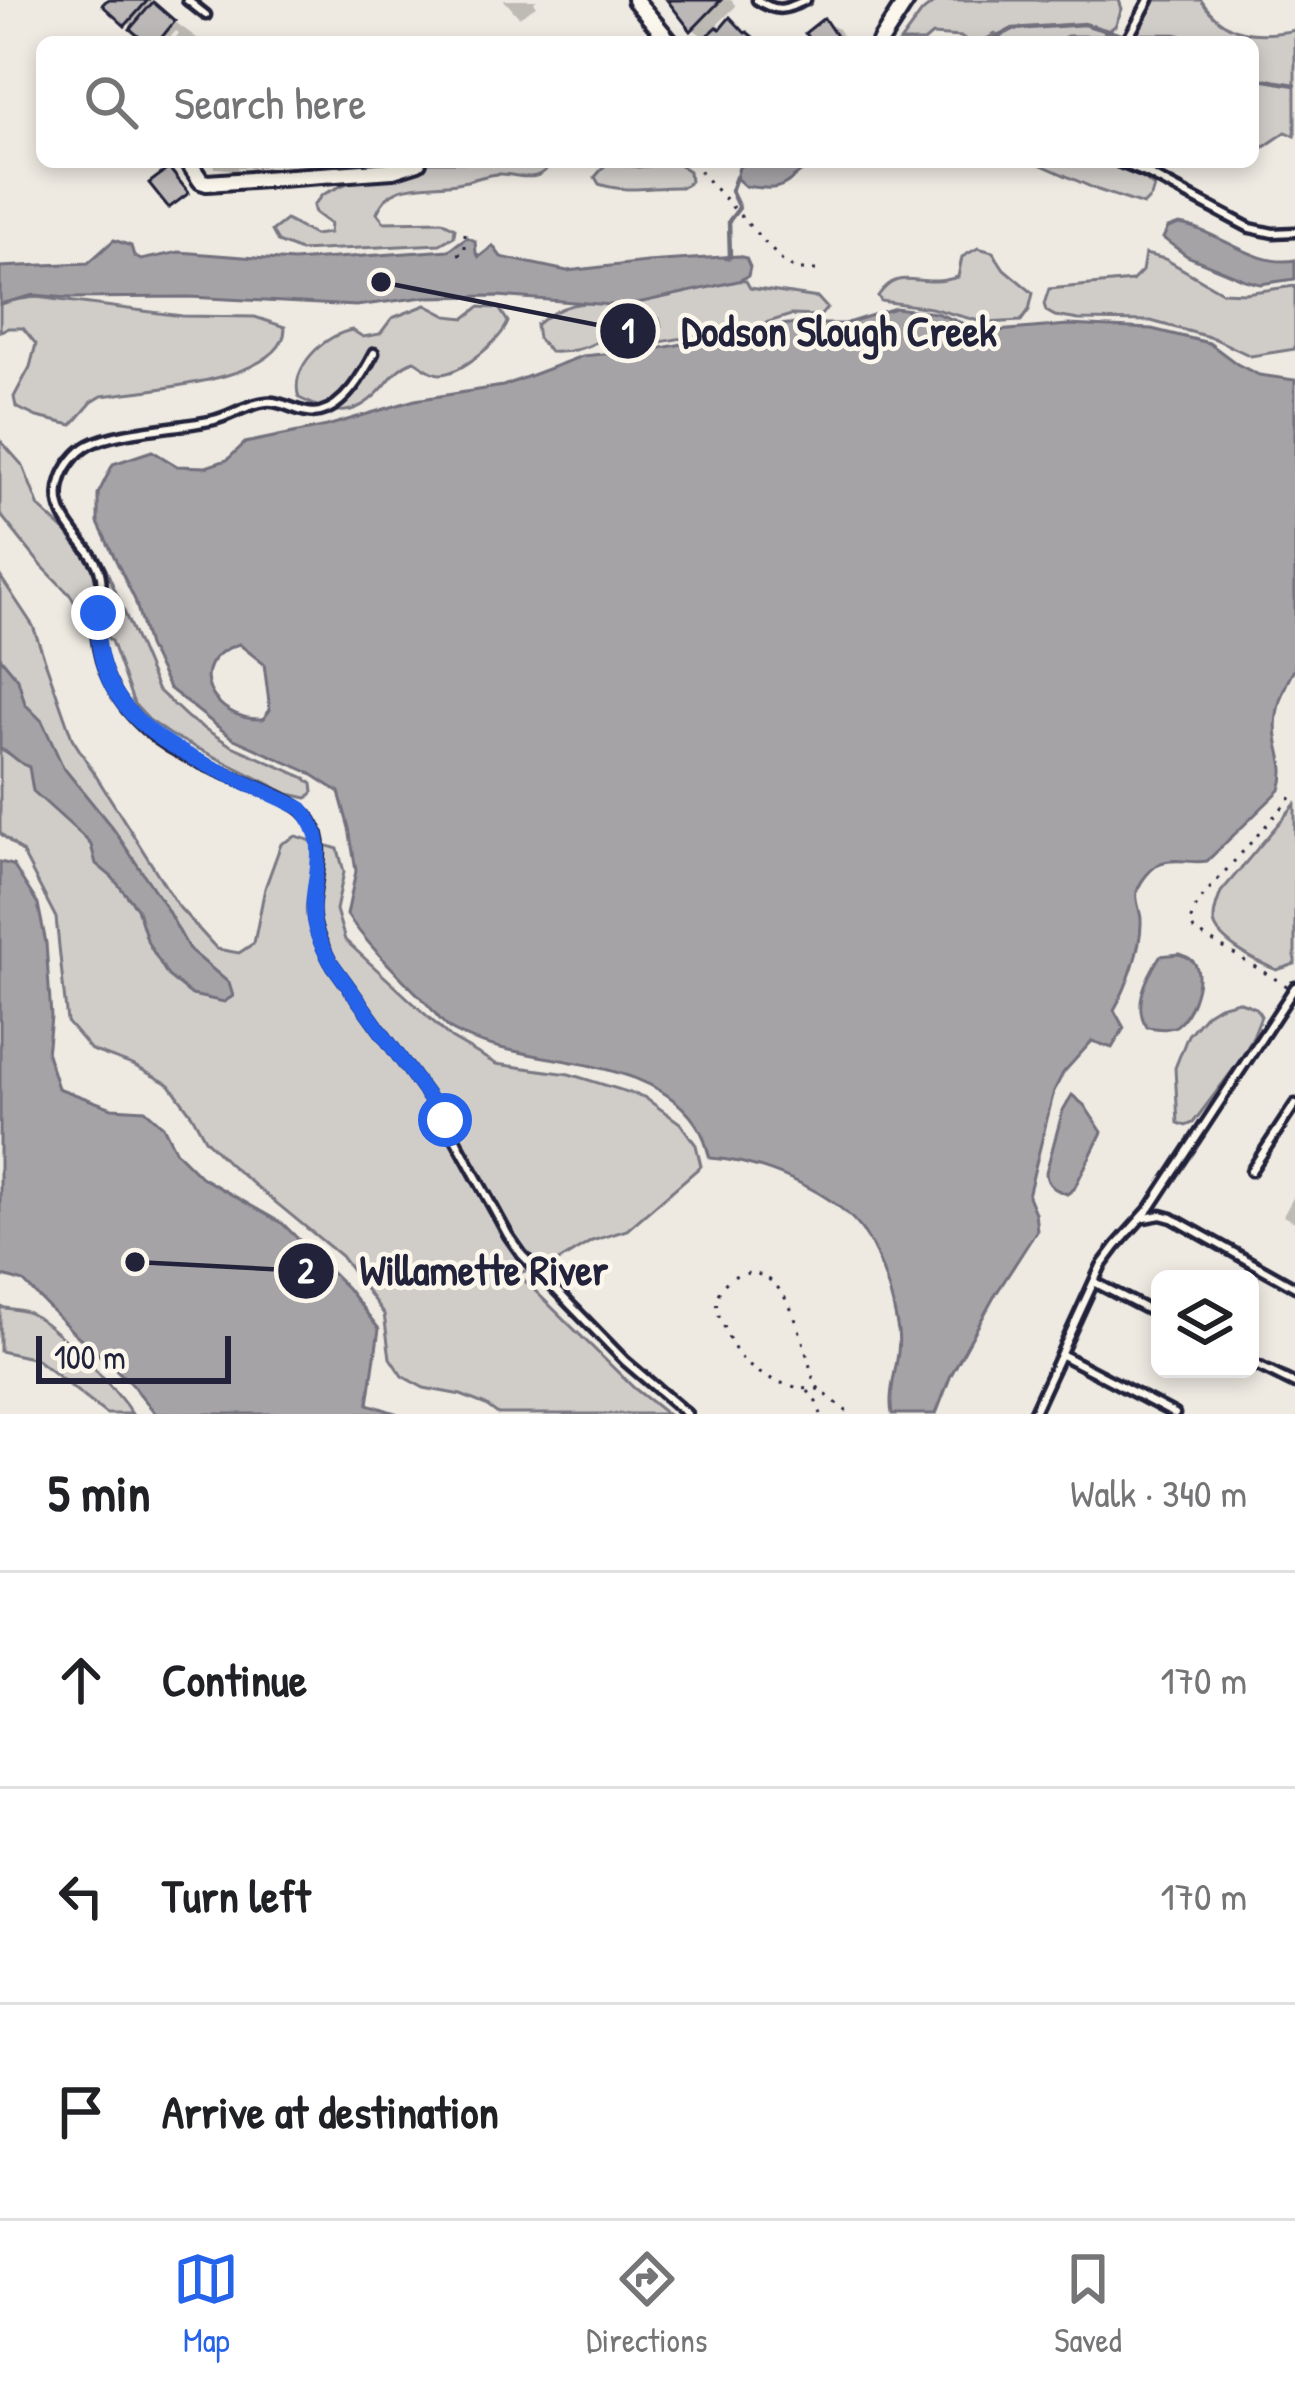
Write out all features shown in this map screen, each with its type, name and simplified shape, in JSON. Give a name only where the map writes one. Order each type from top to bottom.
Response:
[{"type":"street","points":[[635,0],[665,36]]},
{"type":"street","points":[[884,36],[907,0]]},
{"type":"street","points":[[191,168],[206,183],[399,168]]},
{"type":"lane","points":[[187,0],[206,15]]},
{"type":"lane","points":[[757,0],[770,9],[806,0]]},
{"type":"lane","points":[[1130,36],[1149,0]]},
{"type":"lane","points":[[1133,168],[1250,228],[1295,232]]},
{"type":"lane","points":[[374,353],[357,382],[322,412],[266,402],[216,420],[91,444],[68,465],[57,493],[61,512],[102,579],[96,635],[102,667],[138,723],[159,739],[302,809],[313,822],[320,856],[313,912],[316,932],[330,961],[445,1120],[523,1255],[626,1361],[687,1414]]},
{"type":"lane","points":[[1033,1414],[1094,1282],[1116,1246],[1142,1220],[1294,988]]},
{"type":"lane","points":[[1251,1171],[1295,1104]]},
{"type":"lane","points":[[1142,1220],[1154,1215],[1172,1218],[1295,1287]]},
{"type":"lane","points":[[1094,1282],[1151,1311]]},
{"type":"lane","points":[[1062,1355],[1175,1414]]},
{"type":"lane","points":[[1259,1366],[1295,1384]]},
{"type":"path","points":[[697,168],[783,262],[802,271],[820,270]]},
{"type":"path","points":[[458,254],[465,254],[466,227]]},
{"type":"path","points":[[1294,988],[1194,930],[1190,922],[1204,895],[1295,793]]},
{"type":"path","points":[[819,1389],[779,1382],[740,1357],[717,1311],[723,1286],[748,1273],[763,1276],[781,1290],[793,1311],[814,1382],[850,1414]]},
{"type":"path","points":[[806,1390],[821,1414]]},
{"type":"shaded area","points":[[937,0],[1119,0],[1122,9],[1115,26],[1101,36],[904,36]]},
{"type":"shaded area","points":[[1155,0],[1201,0],[1220,21],[1242,32],[1295,30],[1295,136],[1286,132],[1264,147],[1259,145],[1259,36],[1135,36]]},
{"type":"shaded area","points":[[355,168],[548,168],[536,176],[496,174],[402,189],[377,213],[384,222],[442,221],[455,228],[454,236],[440,244],[300,251],[278,242],[272,231],[286,220],[314,235],[329,233],[330,224],[313,206],[322,195],[347,183]]},
{"type":"shaded area","points":[[603,168],[684,168],[690,182],[683,187],[621,189],[599,184],[595,177]]},
{"type":"shaded area","points":[[739,168],[807,168],[770,188],[745,186],[736,178]]},
{"type":"shaded area","points":[[1048,168],[1131,168],[1154,187],[1143,205]]},
{"type":"shaded area","points":[[1179,224],[1265,259],[1295,260],[1295,279],[1260,284],[1187,256],[1163,238],[1168,228]]},
{"type":"shaded area","points":[[467,237],[475,241],[479,257],[493,246],[501,257],[567,271],[738,256],[746,258],[750,267],[748,276],[738,281],[624,306],[498,296],[424,297],[356,306],[34,295],[0,304],[0,267],[88,263],[114,240],[131,246],[141,260],[179,252],[293,261],[449,250]]},
{"type":"shaded area","points":[[978,248],[993,252],[1004,269],[1033,293],[1021,321],[986,323],[881,301],[878,296],[898,280],[958,277],[962,257]]},
{"type":"shaded area","points":[[1145,254],[1165,259],[1222,292],[1295,286],[1295,349],[1251,356],[1213,338],[1151,321],[1079,320],[1046,311],[1049,289],[1132,281],[1142,271]]},
{"type":"shaded area","points":[[725,280],[818,298],[827,308],[820,316],[791,315],[655,343],[651,339],[661,326],[659,319],[646,316],[629,318],[608,336],[575,350],[550,352],[538,338],[536,325],[562,308],[643,301]]},
{"type":"shaded area","points":[[36,297],[182,316],[255,317],[285,327],[279,346],[263,360],[209,380],[102,396],[72,425],[16,407],[14,397],[36,344],[23,328],[0,331],[0,302]]},
{"type":"shaded area","points":[[426,305],[447,316],[465,318],[479,307],[499,308],[508,322],[469,362],[437,374],[414,361],[355,409],[335,411],[299,398],[299,375],[320,346],[352,330],[363,337],[380,334],[392,318]]},
{"type":"shaded area","points":[[895,308],[936,313],[985,332],[1068,325],[1152,329],[1209,343],[1259,375],[1295,380],[1295,668],[1277,713],[1283,772],[1280,790],[1207,861],[1161,863],[1141,884],[1137,895],[1139,942],[1114,1010],[1124,1028],[1112,1048],[1092,1041],[1063,1073],[1054,1091],[1028,1196],[1037,1230],[951,1375],[936,1414],[892,1414],[899,1341],[890,1294],[865,1234],[836,1204],[773,1172],[710,1158],[701,1132],[680,1105],[653,1086],[587,1065],[482,1043],[452,1030],[385,961],[347,915],[356,871],[339,792],[308,772],[232,738],[169,688],[98,523],[98,494],[113,464],[152,451],[177,466],[206,467],[227,460],[245,443],[327,426],[415,400],[503,386],[582,356],[656,349],[787,324],[844,324]],"holes":[[[239,644],[264,664],[270,710],[263,719],[230,711],[210,690],[210,665]]]},
{"type":"shaded area","points":[[0,440],[23,466],[39,507],[66,532],[85,541],[106,569],[157,689],[188,718],[230,745],[305,778],[313,792],[307,798],[289,794],[171,735],[134,704],[111,641],[80,612],[0,514]]},
{"type":"shaded area","points":[[0,576],[33,626],[72,738],[178,906],[217,949],[239,953],[254,943],[265,888],[281,844],[296,836],[338,849],[344,872],[336,910],[345,940],[451,1038],[496,1064],[569,1074],[644,1097],[680,1123],[696,1145],[701,1166],[627,1230],[592,1241],[552,1265],[517,1273],[634,1388],[667,1414],[498,1414],[461,1395],[424,1388],[402,1376],[390,1358],[384,1314],[341,1256],[229,1164],[205,1139],[170,1085],[91,1050],[67,1022],[56,918],[22,852],[0,833]]},
{"type":"shaded area","points":[[0,657],[18,679],[25,704],[42,721],[63,767],[114,830],[189,949],[229,983],[233,996],[224,1002],[192,995],[168,976],[148,943],[137,908],[96,864],[91,845],[33,791],[29,767],[0,749]]},
{"type":"shaded area","points":[[1295,804],[1295,964],[1277,970],[1231,944],[1217,930],[1214,914],[1221,892]]},
{"type":"shaded area","points":[[0,862],[13,865],[38,904],[51,1017],[47,1054],[58,1088],[112,1108],[145,1110],[201,1177],[283,1224],[347,1288],[379,1329],[368,1404],[398,1414],[156,1414],[130,1382],[24,1282],[0,1275]]},
{"type":"shaded area","points":[[1179,954],[1192,960],[1197,971],[1191,1006],[1176,1026],[1147,1027],[1141,1010],[1146,982],[1160,956]]},
{"type":"shaded area","points":[[1238,1001],[1256,1008],[1261,1016],[1252,1039],[1193,1123],[1178,1123],[1175,1068],[1188,1035],[1206,1014]]},
{"type":"shaded area","points":[[1072,1095],[1102,1132],[1074,1189],[1067,1194],[1052,1186],[1046,1172],[1063,1110]]},
{"type":"shaded area","points":[[0,1307],[40,1319],[99,1374],[132,1414],[106,1414],[36,1359],[0,1351]]},
{"type":"building","points":[[107,0],[148,0],[125,26],[102,5]]},
{"type":"building","points":[[667,0],[721,0],[691,31]]},
{"type":"building","points":[[153,2],[175,21],[163,36],[138,36],[130,29]]},
{"type":"building","points":[[730,17],[752,36],[707,36]]},
{"type":"building","points":[[824,18],[836,36],[807,36]]},
{"type":"building","points":[[169,168],[189,193],[169,208],[149,183]]},
{"type":"waterway","points":[[1000,36],[1013,29],[1084,24],[1121,35],[1179,36]]},
{"type":"waterway","points":[[1259,79],[1295,85]]},
{"type":"waterway","points":[[726,258],[730,257],[729,221],[739,208],[731,191],[736,177]]},
{"type":"place","name":"Dodson Slough Creek","points":[[381,282]]},
{"type":"place","name":"Willamette River","points":[[135,1262]]},
{"type":"route","points":[[98,613],[96,635],[102,667],[138,723],[205,764],[302,809],[313,822],[320,856],[313,912],[321,944],[445,1120]]}]
